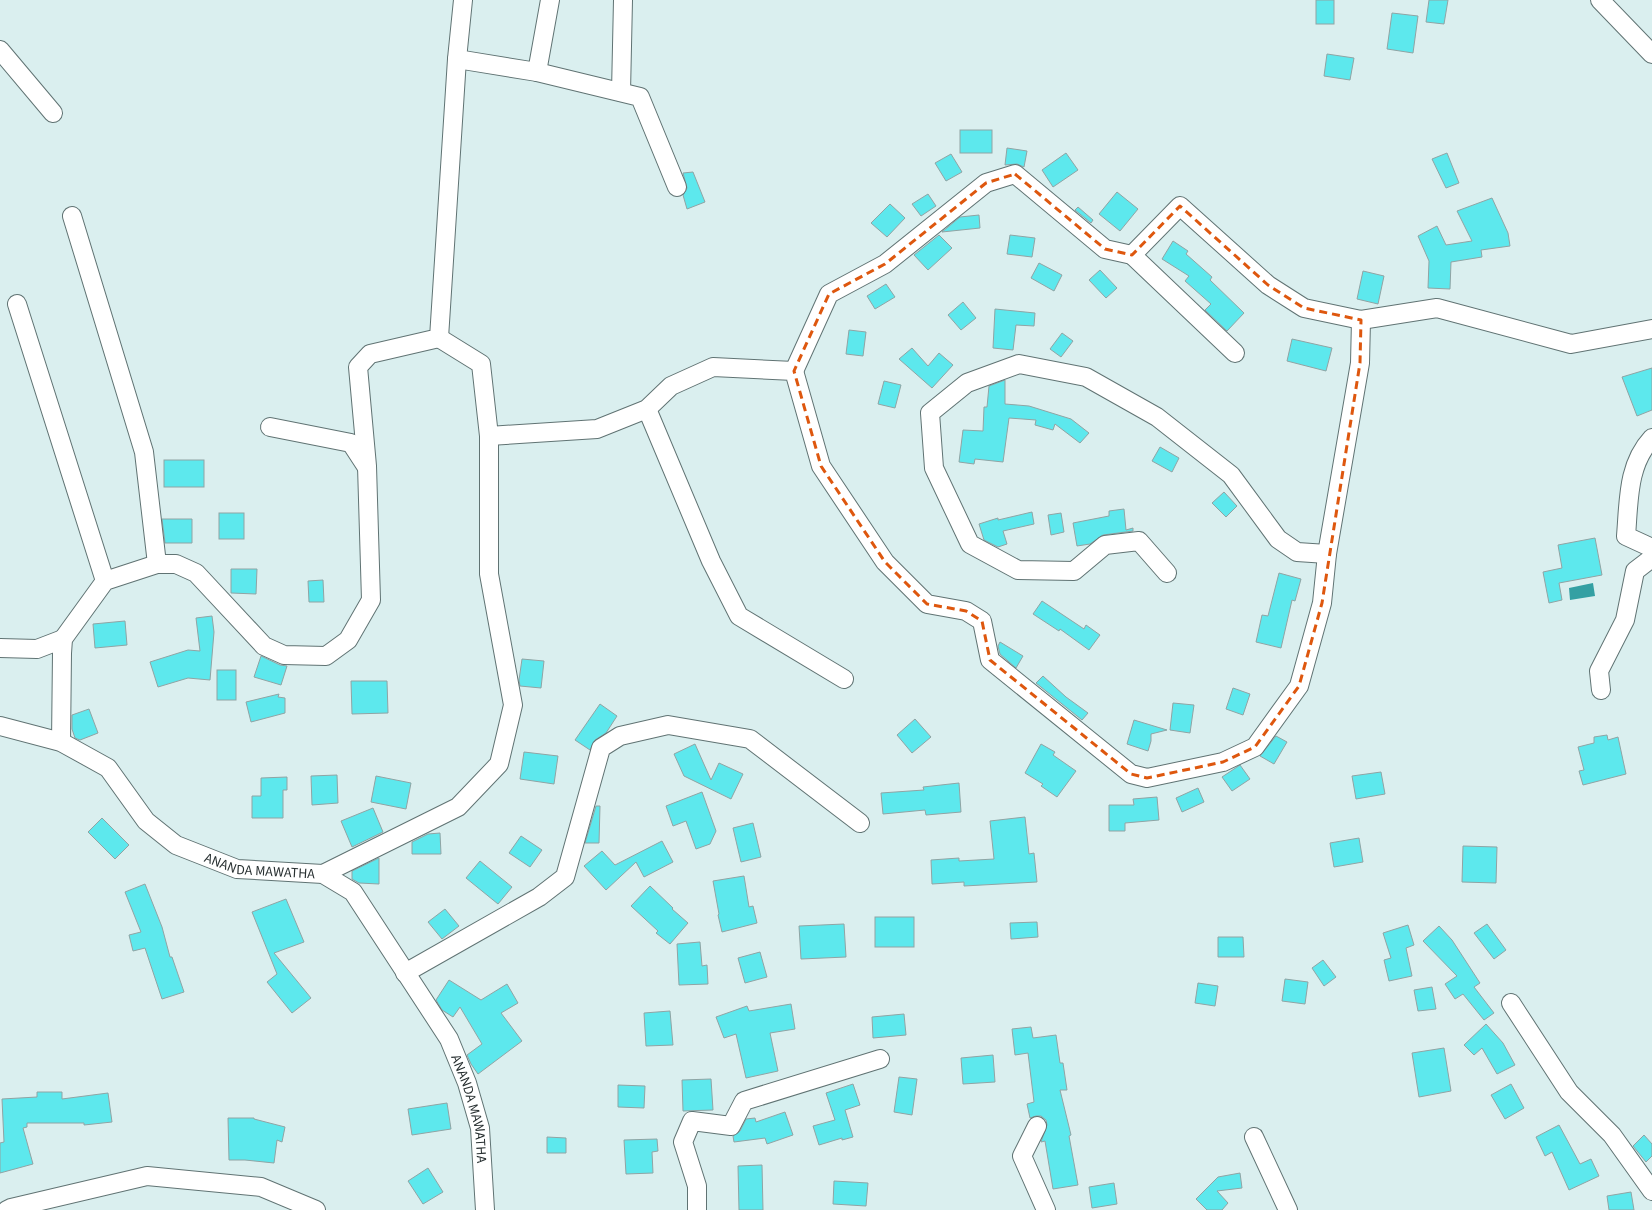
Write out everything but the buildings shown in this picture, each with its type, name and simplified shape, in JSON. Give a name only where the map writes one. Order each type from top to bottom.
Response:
[{"type":"street","points":[[439,338],[457,59],[463,0]]},
{"type":"street","points":[[537,72],[550,0]]},
{"type":"street","points":[[622,92],[623,0]]},
{"type":"street","points":[[1600,0],[1652,54]]},
{"type":"street","points":[[0,50],[53,113]]},
{"type":"street","points":[[457,59],[537,72],[640,97],[677,187]]},
{"type":"street","points":[[1235,352],[1132,255],[1105,249],[1015,174],[986,183],[885,264],[829,294],[794,371],[821,466],[885,562],[927,604],[966,611],[982,621],[990,660],[1131,774],[1147,778],[1223,762],[1255,747],[1299,686],[1322,603],[1328,554],[1360,362],[1361,320]]},
{"type":"street","points":[[1132,255],[1180,206],[1268,285],[1304,308],[1361,320],[1437,308],[1571,344],[1652,329]]},
{"type":"street","points":[[72,216],[144,452],[157,564]]},
{"type":"street","points":[[17,304],[105,581]]},
{"type":"street","points":[[61,742],[63,639],[105,581],[157,564],[176,564],[196,573],[264,646],[284,654],[326,656],[348,640],[371,600],[367,466],[358,367],[370,354],[439,338],[481,364],[489,436],[488,574],[513,705],[498,764],[458,807],[324,874]]},
{"type":"street","points":[[1167,573],[1140,541],[1105,545],[1074,571],[1018,570],[970,544],[934,468],[930,413],[967,383],[1020,364],[1086,377],[1157,418],[1231,475],[1278,540],[1297,552],[1328,554]]},
{"type":"street","points":[[489,436],[597,429],[647,409],[671,386],[713,367],[794,371]]},
{"type":"street","points":[[647,409],[711,561],[739,616],[844,679]]},
{"type":"street","points":[[270,427],[351,443],[367,466]]},
{"type":"street","points":[[1652,438],[1643,448],[1630,479],[1626,536],[1652,548]]},
{"type":"street","points":[[1601,690],[1599,671],[1625,620],[1635,571],[1652,558]]},
{"type":"street","points":[[0,648],[37,649],[63,639]]},
{"type":"street","points":[[405,973],[539,897],[565,877],[601,748],[620,736],[668,725],[750,739],[860,823]]},
{"type":"street","name":"ANANDA MAWATHA","points":[[0,726],[61,742],[108,768],[146,821],[176,845],[237,869],[324,874],[353,892],[449,1040],[467,1083],[480,1128],[485,1210]]},
{"type":"street","points":[[1511,1003],[1569,1092],[1612,1135],[1652,1191]]},
{"type":"street","points":[[697,1210],[697,1186],[683,1142],[692,1121],[732,1126],[744,1101],[880,1059]]},
{"type":"street","points":[[1037,1126],[1022,1156],[1046,1210]]},
{"type":"street","points":[[1254,1137],[1288,1210]]},
{"type":"street","points":[[7,1210],[147,1176],[261,1187],[316,1210]]},
{"type":"highlighted area","points":[[1015,174],[1105,249],[1132,255],[1180,206],[1268,285],[1304,308],[1361,320],[1360,363],[1322,603],[1299,686],[1255,747],[1223,762],[1147,778],[1131,774],[990,660],[982,621],[966,611],[927,604],[885,562],[821,466],[794,371],[829,294],[885,264],[986,183]]},
{"type":"water","points":[[1593,583],[1595,596],[1570,600],[1569,588]]}]
